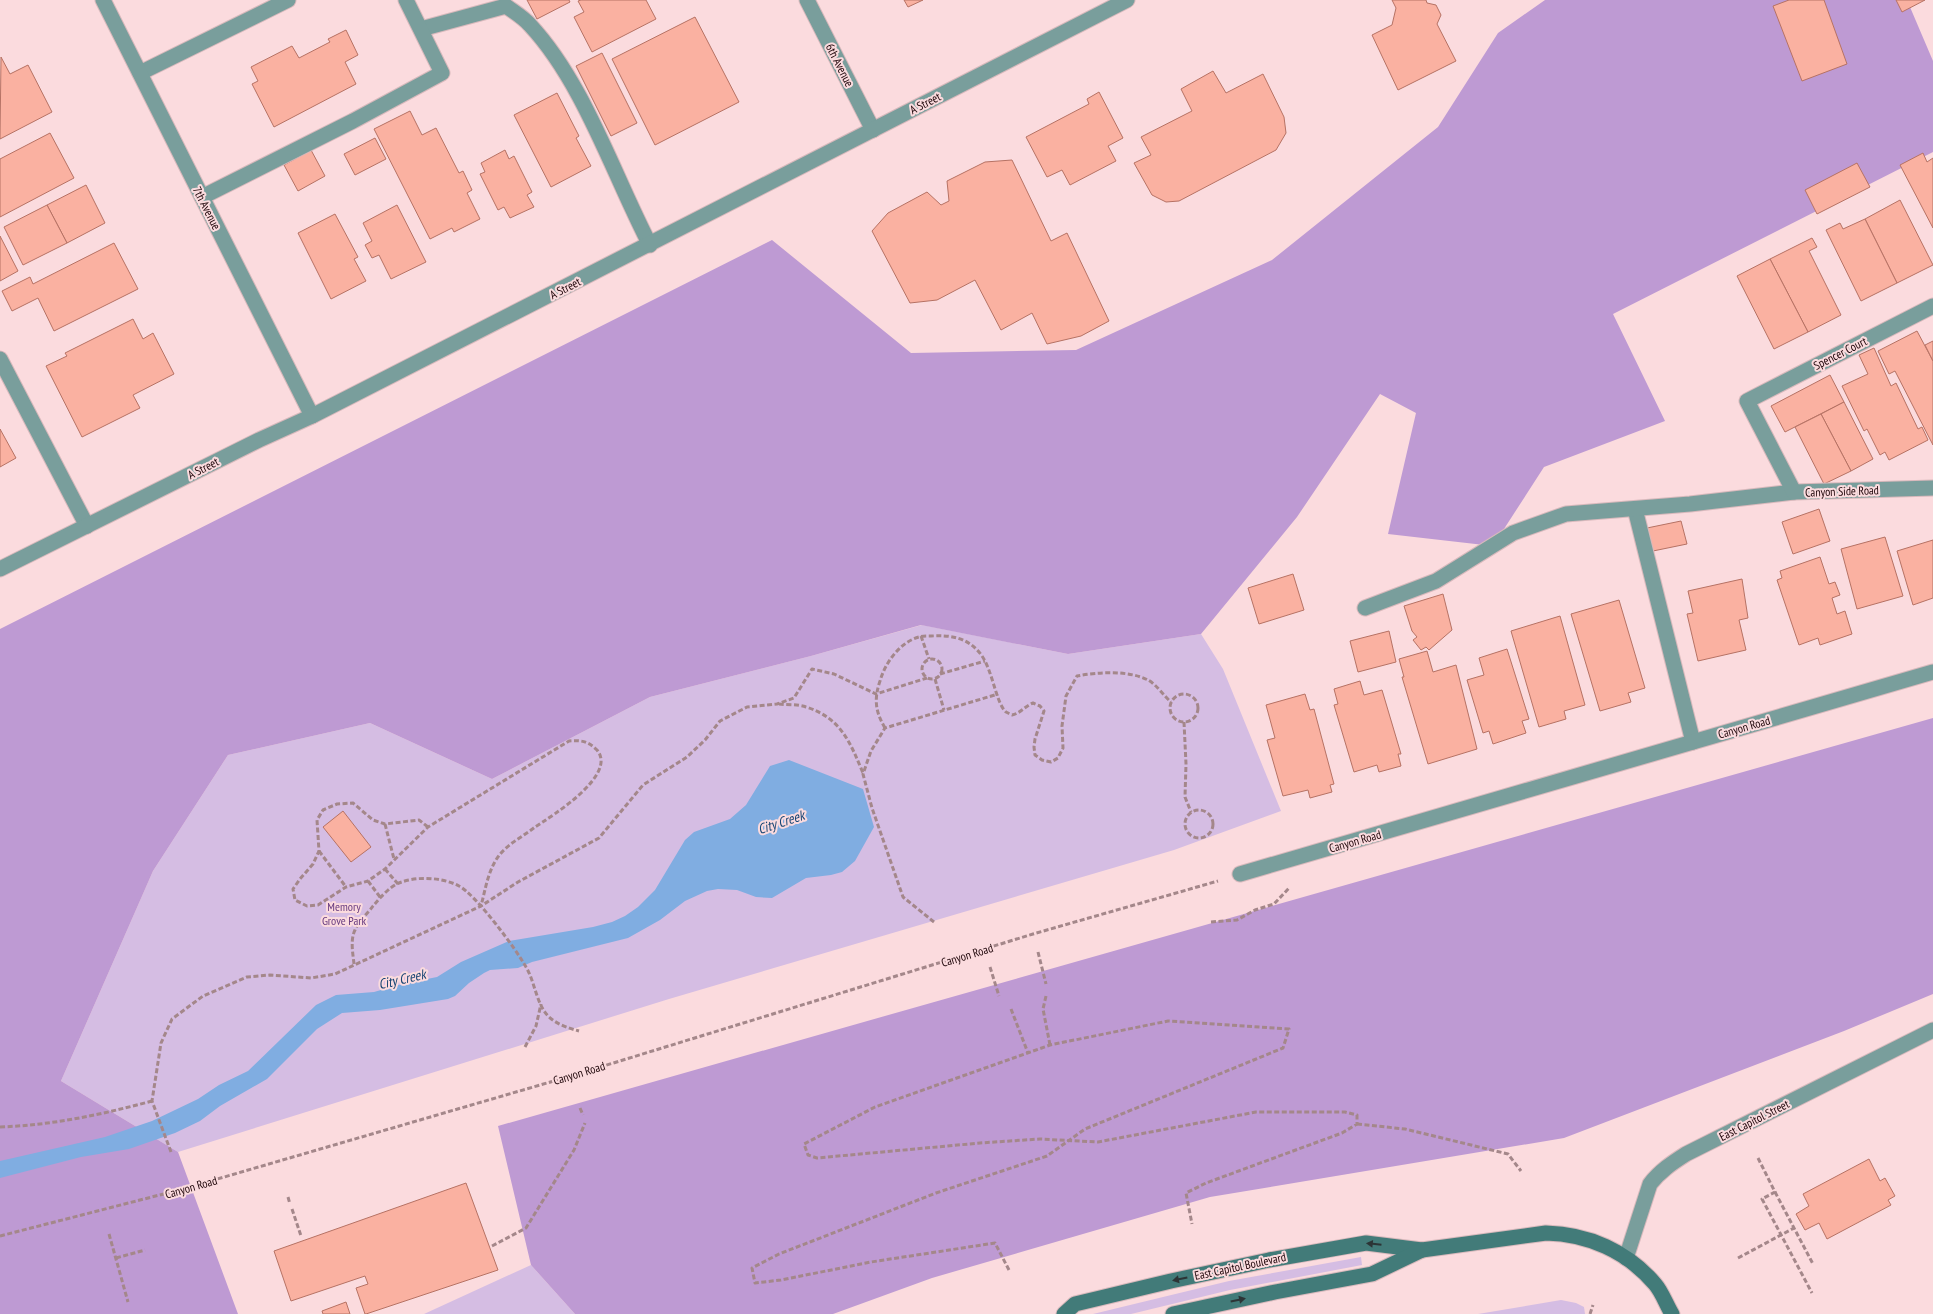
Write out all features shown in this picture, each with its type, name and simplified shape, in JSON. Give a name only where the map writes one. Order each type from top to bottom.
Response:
[{"type":"street","name":"7th Avenue","points":[[102,0],[312,416]]},
{"type":"street","points":[[140,74],[288,0]]},
{"type":"street","points":[[202,197],[353,121],[442,73],[406,0]]},
{"type":"street","name":"6th Avenue","points":[[807,0],[872,130]]},
{"type":"street","name":"A Street","points":[[0,570],[259,440],[312,416],[1127,0]]},
{"type":"street","points":[[421,29],[506,6],[529,24],[559,61],[650,244]]},
{"type":"street","name":"Spencer Court","points":[[1747,401],[1933,306]]},
{"type":"street","points":[[0,359],[86,526]]},
{"type":"street","name":"Canyon Side Road","points":[[1747,401],[1794,492],[1933,488]]},
{"type":"street","points":[[1365,608],[1436,581],[1513,533],[1566,514],[1794,492]]},
{"type":"street","points":[[1635,508],[1693,742]]},
{"type":"street","name":"Canyon Road","points":[[1240,874],[1933,672]]},
{"type":"street","name":"East Capitol Street","points":[[1626,1258],[1650,1184],[1658,1174],[1671,1164],[1686,1154],[1933,1030]]},
{"type":"street","name":"East Capitol Boulevard","points":[[1064,1314],[1075,1304],[1171,1281],[1269,1260],[1366,1243],[1422,1250],[1519,1235],[1562,1233],[1591,1239],[1626,1258],[1655,1284],[1672,1314]]},
{"type":"street","name":"East Capitol Boulevard","points":[[1173,1314],[1372,1274],[1422,1250]]},
{"type":"path","points":[[920,636],[930,659],[939,662],[942,670],[940,674]]},
{"type":"path","points":[[885,728],[878,715],[876,694],[882,674],[888,661],[909,642],[920,636],[946,636],[964,639],[979,652],[992,672],[998,694],[1006,712],[1012,715],[1019,713],[1026,706],[1033,703],[1040,706],[1044,711],[1034,747],[1035,755],[1042,760],[1051,762],[1058,758],[1063,748],[1062,726],[1066,696],[1077,676],[1126,674],[1149,680],[1171,702]]},
{"type":"path","points":[[927,678],[921,669],[923,664],[930,659]]},
{"type":"path","points":[[777,704],[794,698],[812,669],[834,674],[876,694],[927,678],[934,679],[940,674],[985,661]]},
{"type":"path","points":[[934,679],[944,710]]},
{"type":"path","points":[[1181,693],[1186,693],[1195,698],[1198,712],[1195,718],[1184,722],[1173,717],[1170,710],[1174,697],[1181,693]]},
{"type":"path","points":[[863,774],[872,751],[885,728],[998,694]]},
{"type":"path","points":[[171,1152],[152,1101],[161,1043],[172,1019],[203,996],[247,977],[270,975],[311,978],[334,974],[481,906],[518,882],[599,838],[643,785],[688,757],[720,721],[747,706],[777,704],[806,707],[834,721],[849,740],[863,774],[872,808],[903,897],[934,922]]},
{"type":"path","points":[[1184,722],[1185,797],[1190,812]]},
{"type":"path","points":[[428,827],[419,820],[385,824],[373,820],[353,804],[337,804],[324,810],[317,820],[319,851],[313,864],[293,889],[296,900],[307,906],[318,905],[346,887],[368,881],[385,869],[428,827],[569,741],[583,740],[593,746],[599,754],[601,763],[597,775],[587,787],[557,812],[504,850],[493,863],[481,906]]},
{"type":"path","points":[[1201,809],[1212,816],[1213,826],[1210,834],[1205,837],[1194,838],[1188,833],[1184,822],[1190,812],[1201,809]]},
{"type":"path","points":[[385,824],[394,859]]},
{"type":"path","points":[[319,851],[346,887]]},
{"type":"path","points":[[385,869],[398,884]]},
{"type":"path","name":"Canyon Road","points":[[0,1236],[183,1190],[571,1076],[1025,937],[1240,874]]},
{"type":"path","points":[[354,964],[352,947],[355,930],[380,897],[398,884],[414,880],[436,879],[459,886],[481,906],[509,941],[525,965],[532,978],[541,1004],[549,1016],[564,1026],[579,1031]]},
{"type":"path","points":[[368,881],[380,897]]},
{"type":"path","points":[[1211,922],[1237,920],[1254,910],[1274,904],[1292,884]]},
{"type":"path","points":[[1038,952],[1046,984]]},
{"type":"path","points":[[990,967],[999,996]]},
{"type":"path","points":[[1046,996],[1043,1009],[1050,1044]]},
{"type":"path","points":[[525,1048],[536,1026],[541,1004]]},
{"type":"path","points":[[1011,1009],[1028,1053]]},
{"type":"path","points":[[1009,1270],[995,1243],[871,1262],[781,1280],[756,1283],[752,1268],[779,1254],[936,1193],[1047,1156],[1068,1142],[1085,1129],[1283,1048],[1289,1028],[1168,1021],[1050,1044],[875,1106],[804,1144],[808,1155],[817,1158],[1040,1139],[1068,1142],[1098,1142],[1256,1112],[1345,1112],[1357,1114],[1357,1124]]},
{"type":"path","points":[[0,1127],[64,1122],[100,1115],[152,1101]]},
{"type":"path","points":[[580,1108],[583,1115]]},
{"type":"path","points":[[492,1246],[526,1228],[574,1150],[585,1123]]},
{"type":"path","points":[[1192,1224],[1186,1193],[1342,1133],[1357,1124],[1405,1129],[1508,1154],[1521,1172]]},
{"type":"path","points":[[1758,1158],[1813,1264]]},
{"type":"path","points":[[1775,1192],[1762,1198],[1812,1293]]},
{"type":"path","points":[[288,1197],[301,1236]]},
{"type":"path","points":[[1738,1258],[1794,1228]]},
{"type":"path","points":[[109,1234],[128,1302]]},
{"type":"path","points":[[116,1258],[145,1250]]},
{"type":"path","points":[[1590,1314],[1593,1305]]},
{"type":"green space","name":"Memory Grove Park","points":[[922,625],[1068,654],[1201,634],[1223,669],[1281,811],[1174,850],[669,999],[178,1152],[61,1081],[153,871],[228,755],[370,723],[492,779],[650,697],[811,656]]},
{"type":"green space","points":[[1361,1257],[1362,1265],[1230,1290],[1131,1314],[1093,1314],[1229,1281]]},
{"type":"green space","points":[[531,1265],[575,1314],[424,1314]]},
{"type":"green space","points":[[1561,1300],[1584,1307],[1585,1314],[1478,1314]]},
{"type":"shaded area","points":[[1545,0],[1907,0],[1933,61],[1933,152],[1613,314],[1665,421],[1544,467],[1493,546],[1388,534],[1416,413],[1380,394],[1297,517],[1201,634],[1068,654],[921,625],[811,656],[650,697],[492,779],[370,723],[228,755],[153,871],[61,1081],[178,1152],[238,1314],[0,1314],[0,629],[772,240],[911,353],[1076,350],[1272,260],[1438,127],[1498,33]]},
{"type":"shaded area","points":[[1933,718],[1933,994],[1844,1031],[1564,1138],[1210,1197],[932,1278],[833,1314],[575,1314],[531,1265],[498,1126]]},
{"type":"water","name":"City Creek","points":[[789,760],[863,789],[874,827],[855,861],[842,872],[806,878],[772,898],[756,897],[737,890],[718,889],[707,891],[685,901],[660,920],[628,938],[532,962],[518,968],[490,970],[469,983],[455,996],[448,999],[380,1010],[342,1013],[317,1029],[267,1079],[220,1106],[200,1121],[175,1133],[129,1149],[81,1157],[0,1178],[0,1161],[105,1137],[152,1121],[198,1099],[219,1085],[248,1071],[316,1005],[336,995],[374,992],[437,977],[461,962],[509,941],[593,927],[625,916],[638,907],[655,890],[685,840],[694,832],[730,819],[746,805],[770,766]]},
{"type":"building","points":[[527,0],[569,0],[570,2],[537,19]]},
{"type":"building","points":[[646,0],[656,19],[592,52],[574,17],[584,12],[578,1]]},
{"type":"building","points":[[904,0],[923,0],[908,7]]},
{"type":"building","points":[[1392,0],[1426,0],[1427,3],[1436,5],[1441,15],[1437,24],[1456,61],[1398,90],[1372,35],[1392,25],[1396,8]]},
{"type":"building","points":[[1789,0],[1824,0],[1847,64],[1802,81],[1773,6]]},
{"type":"building","points":[[1896,0],[1925,0],[1902,12]]},
{"type":"building","points":[[695,17],[739,102],[655,145],[612,59]]},
{"type":"building","points":[[346,30],[358,55],[345,62],[356,84],[274,127],[252,84],[258,81],[251,67],[292,46],[299,58],[330,42],[328,39]]},
{"type":"building","points":[[602,53],[637,123],[611,136],[576,66]]},
{"type":"building","points":[[1,57],[10,74],[28,65],[52,112],[0,139]]},
{"type":"building","points":[[1213,71],[1226,93],[1263,74],[1284,117],[1286,133],[1276,150],[1179,201],[1166,202],[1152,195],[1134,163],[1151,155],[1141,137],[1192,111],[1181,89]]},
{"type":"building","points":[[1099,92],[1123,138],[1108,146],[1116,161],[1070,185],[1062,170],[1047,177],[1026,137],[1089,104],[1087,99]]},
{"type":"building","points":[[557,93],[579,136],[576,138],[591,166],[551,187],[514,115]]},
{"type":"building","points":[[410,111],[422,135],[436,128],[459,173],[463,171],[472,190],[467,193],[480,219],[454,232],[452,228],[430,239],[374,129]]},
{"type":"building","points":[[50,133],[74,178],[0,217],[0,159]]},
{"type":"building","points":[[375,138],[386,159],[355,175],[344,154]]},
{"type":"building","points":[[311,150],[325,176],[298,191],[284,165]]},
{"type":"building","points":[[505,150],[509,159],[514,156],[532,192],[527,195],[534,207],[510,218],[504,207],[498,210],[480,174],[485,172],[481,163]]},
{"type":"building","points":[[1923,153],[1927,162],[1933,158],[1933,228],[1900,165]]},
{"type":"building","points":[[1012,160],[1051,241],[1067,233],[1109,321],[1081,336],[1047,344],[1032,313],[1001,330],[975,280],[937,300],[910,303],[872,231],[888,213],[927,192],[941,205],[949,201],[947,181],[985,162]]},
{"type":"building","points":[[1857,163],[1870,187],[1817,214],[1805,190]]},
{"type":"building","points":[[86,185],[105,223],[67,243],[47,205]]},
{"type":"building","points":[[1900,200],[1933,265],[1897,283],[1865,219]]},
{"type":"building","points":[[47,205],[67,243],[23,265],[4,227]]},
{"type":"building","points":[[397,205],[426,262],[391,279],[379,255],[372,258],[365,245],[372,241],[363,223]]},
{"type":"building","points":[[335,214],[358,257],[354,259],[366,281],[331,299],[298,233]]},
{"type":"building","points":[[1865,219],[1897,283],[1861,301],[1826,230],[1840,223],[1843,229]]},
{"type":"building","points":[[0,236],[18,271],[0,281]]},
{"type":"building","points":[[1812,238],[1817,247],[1809,251],[1841,315],[1808,332],[1770,259]]},
{"type":"building","points":[[114,243],[138,289],[54,331],[38,298],[12,311],[2,291],[30,277],[33,284]]},
{"type":"building","points":[[1770,259],[1808,332],[1774,349],[1737,276]]},
{"type":"building","points":[[133,319],[143,339],[153,333],[174,374],[133,395],[140,408],[82,437],[46,366],[67,356],[65,353]]},
{"type":"building","points":[[1917,331],[1933,361],[1933,445],[1895,371],[1889,374],[1878,351]]},
{"type":"building","points":[[1933,341],[1933,361],[1925,345]]},
{"type":"building","points":[[1874,348],[1891,386],[1896,383],[1918,429],[1922,427],[1928,440],[1889,460],[1885,452],[1880,455],[1867,429],[1864,431],[1842,386],[1868,374],[1859,355]]},
{"type":"building","points":[[1830,375],[1844,402],[1785,432],[1771,406]]},
{"type":"building","points":[[1844,402],[1873,459],[1851,471],[1821,414]]},
{"type":"building","points":[[1821,414],[1851,471],[1824,484],[1795,427]]},
{"type":"building","points":[[0,429],[16,458],[0,467]]},
{"type":"building","points":[[1819,509],[1830,541],[1793,554],[1782,522]]},
{"type":"building","points":[[1681,521],[1687,544],[1653,551],[1647,528]]},
{"type":"building","points":[[1885,537],[1903,596],[1857,609],[1841,549]]},
{"type":"building","points":[[1933,540],[1933,598],[1913,605],[1897,551]]},
{"type":"building","points":[[1820,557],[1829,584],[1835,582],[1840,595],[1832,598],[1837,614],[1845,611],[1852,634],[1820,645],[1818,638],[1799,645],[1777,580],[1782,578],[1780,571]]},
{"type":"building","points":[[1293,574],[1304,610],[1259,624],[1248,588]]},
{"type":"building","points":[[1742,579],[1748,618],[1739,620],[1746,650],[1698,661],[1687,614],[1693,613],[1688,591]]},
{"type":"building","points":[[1443,594],[1452,630],[1429,650],[1426,647],[1421,650],[1413,640],[1417,637],[1412,631],[1404,606]]},
{"type":"building","points":[[1619,600],[1645,688],[1628,693],[1631,702],[1600,711],[1571,614]]},
{"type":"building","points":[[1560,616],[1585,705],[1564,711],[1566,719],[1539,727],[1511,631]]},
{"type":"building","points":[[1389,631],[1396,662],[1358,672],[1350,641]]},
{"type":"building","points":[[1507,649],[1529,719],[1522,721],[1526,733],[1493,744],[1489,731],[1483,733],[1467,680],[1484,675],[1479,658]]},
{"type":"building","points":[[1427,651],[1433,672],[1456,665],[1477,749],[1428,764],[1402,677],[1404,677],[1399,659]]},
{"type":"building","points":[[1360,681],[1364,695],[1382,690],[1401,754],[1398,754],[1401,766],[1379,772],[1377,765],[1354,772],[1334,705],[1338,704],[1334,689]]},
{"type":"building","points":[[1305,694],[1310,710],[1314,709],[1334,784],[1330,785],[1332,792],[1310,798],[1308,790],[1283,796],[1267,740],[1275,738],[1266,705]]},
{"type":"building","points":[[343,811],[371,847],[351,862],[323,827]]},
{"type":"building","points":[[1869,1159],[1880,1181],[1885,1178],[1895,1196],[1888,1200],[1891,1205],[1827,1239],[1819,1223],[1805,1230],[1796,1214],[1809,1206],[1803,1194]]},
{"type":"building","points":[[466,1183],[498,1270],[366,1314],[356,1288],[368,1284],[365,1276],[291,1301],[274,1251]]},
{"type":"building","points":[[346,1302],[350,1314],[323,1314],[322,1311]]}]
